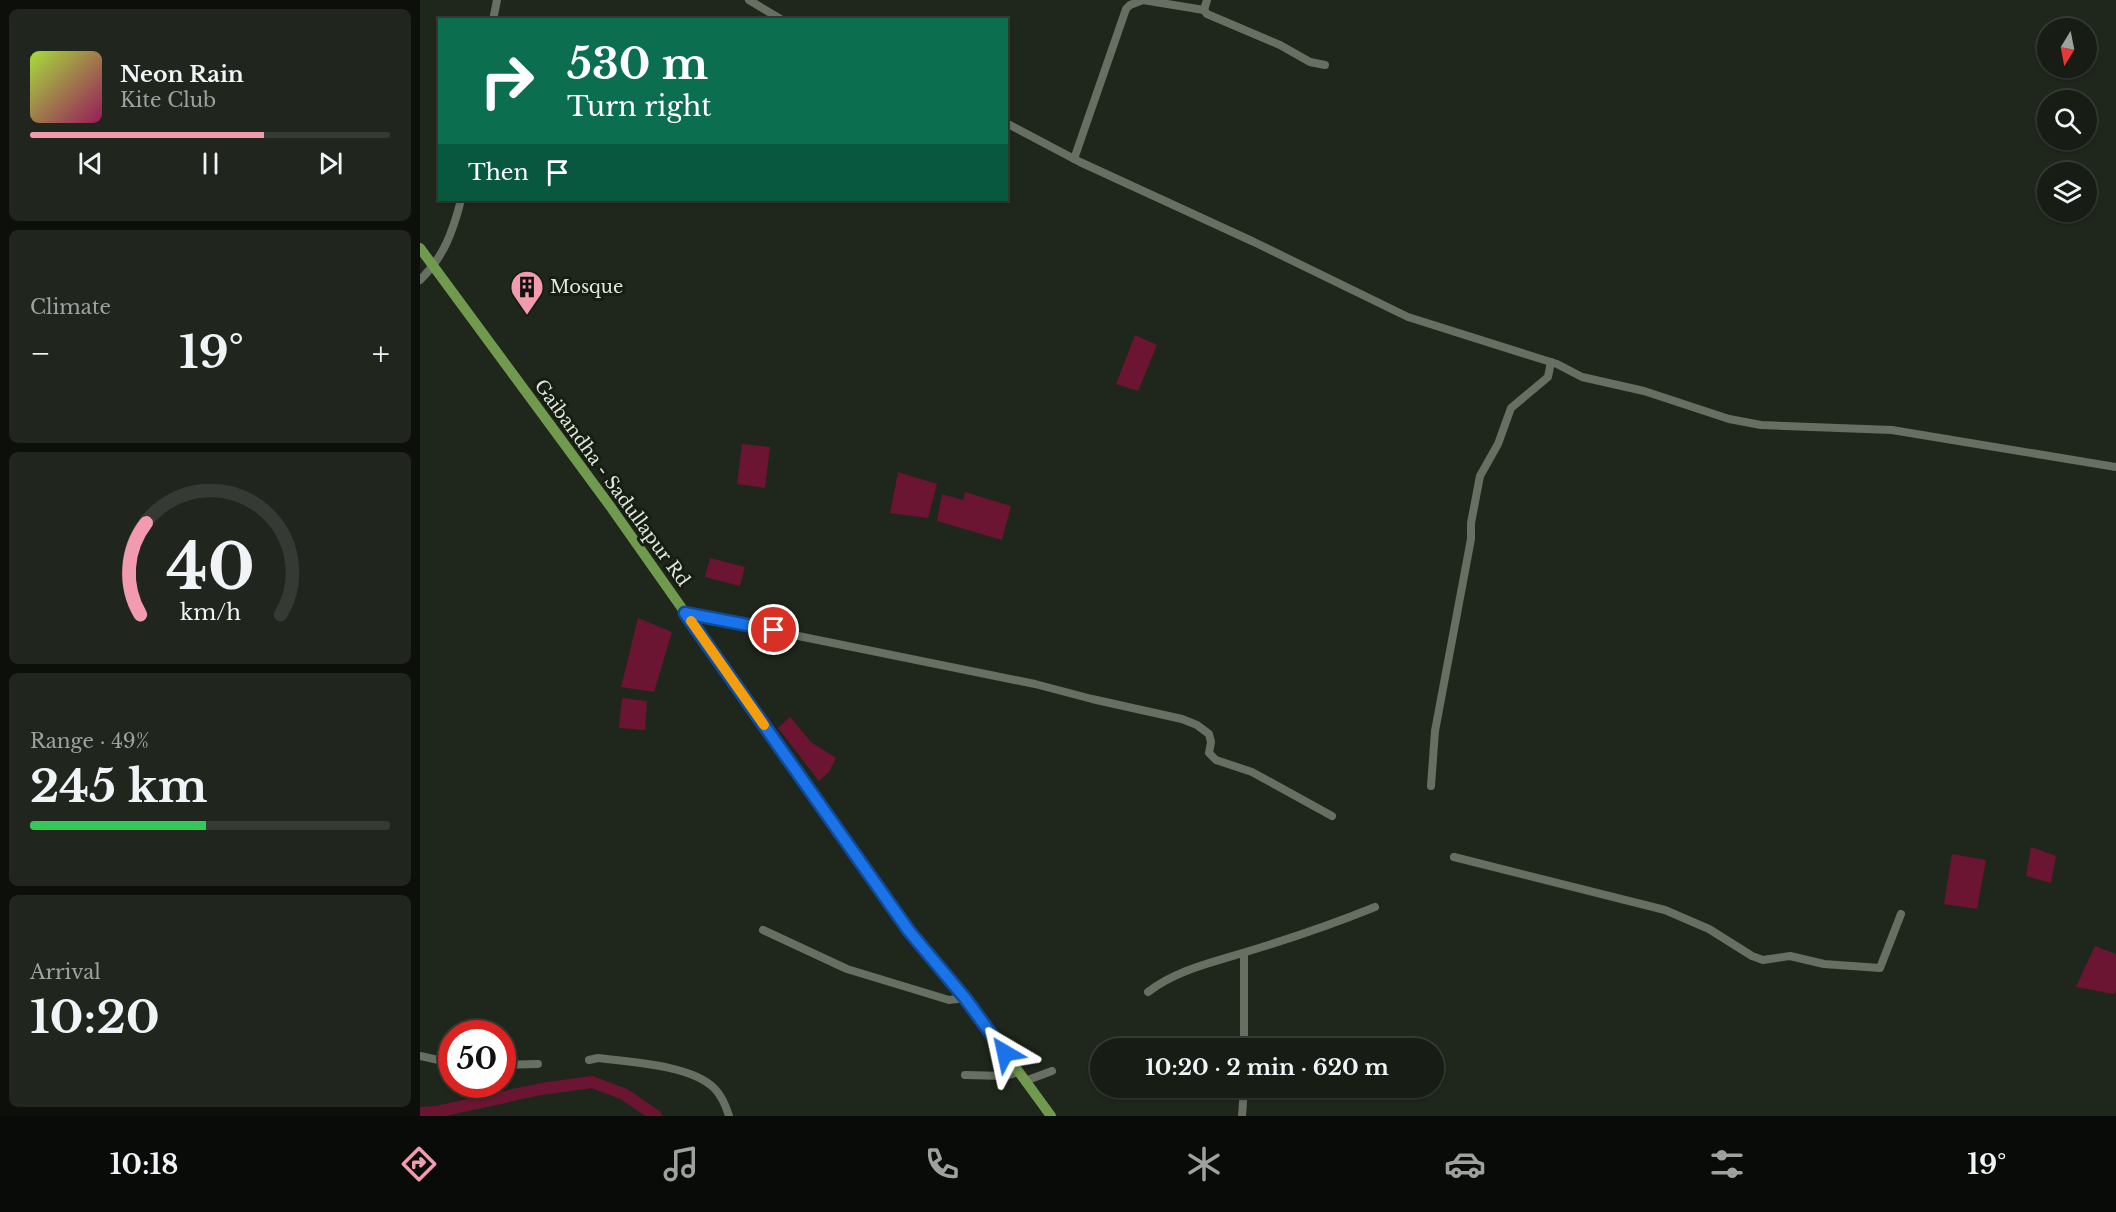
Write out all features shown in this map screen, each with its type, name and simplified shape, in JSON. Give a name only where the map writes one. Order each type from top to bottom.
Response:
[{"type":"main road","name":"Gaibandha - Sadullapur Rd","points":[[420,248],[610,506],[909,931],[965,998],[1051,1116]]},
{"type":"street","points":[[493,18],[497,0]]},
{"type":"street","points":[[1074,159],[1126,9],[1143,0],[1204,10],[1207,14],[1280,45],[1310,62],[1325,65]]},
{"type":"street","points":[[1204,10],[1207,0]]},
{"type":"street","points":[[753,1],[779,18]]},
{"type":"street","points":[[1008,124],[1074,159],[1254,242],[1408,317],[1551,362],[1582,377],[1644,391],[1729,419],[1761,425],[1892,430],[2116,467]]},
{"type":"street","points":[[420,280],[434,267],[453,230],[461,201]]},
{"type":"street","points":[[1431,786],[1435,731],[1471,539],[1471,523],[1480,476],[1498,444],[1512,408],[1548,377],[1551,362]]},
{"type":"street","points":[[685,613],[991,674],[1182,719],[1197,725],[1209,734],[1209,753],[1216,760],[1252,772],[1332,816]]},
{"type":"street","points":[[1454,857],[1665,910],[1709,929],[1762,960],[1790,956],[1824,964],[1880,968],[1901,914]]},
{"type":"street","points":[[1148,992],[1191,968],[1328,926],[1375,907]]},
{"type":"street","points":[[764,930],[847,969],[949,1000],[965,998]]},
{"type":"street","points":[[1244,953],[1244,1038]]},
{"type":"street","points":[[420,1056],[438,1060]]},
{"type":"street","points":[[589,1060],[598,1058],[682,1070],[713,1086],[724,1100],[729,1116]]},
{"type":"street","points":[[516,1065],[538,1064]]},
{"type":"street","points":[[965,1075],[1022,1076],[1052,1071]]},
{"type":"street","points":[[1242,1116],[1243,1098]]},
{"type":"shaded area","points":[[1135,335],[1157,345],[1138,391],[1116,384]]},
{"type":"shaded area","points":[[742,444],[770,447],[765,488],[737,484]]},
{"type":"shaded area","points":[[898,472],[937,484],[928,518],[890,513]]},
{"type":"shaded area","points":[[965,492],[1011,506],[1002,540],[937,521],[942,494],[963,500]]},
{"type":"shaded area","points":[[710,558],[745,567],[740,586],[705,577]]},
{"type":"shaded area","points":[[638,618],[672,632],[654,692],[621,687]]},
{"type":"shaded area","points":[[622,698],[647,701],[645,730],[619,728]]},
{"type":"shaded area","points":[[790,717],[811,742],[836,758],[829,772],[819,781],[778,728]]},
{"type":"shaded area","points":[[2031,847],[2056,856],[2051,883],[2026,876]]},
{"type":"shaded area","points":[[1952,854],[1986,860],[1977,909],[1944,904]]},
{"type":"shaded area","points":[[2095,946],[2116,954],[2116,991],[2114,994],[2076,987]]},
{"type":"waterway","points":[[420,1113],[436,1112],[541,1089],[592,1082],[624,1094],[656,1116]]},
{"type":"slow traffic","points":[[691,621],[764,725]]},
{"type":"place","name":"Mosque","points":[[527,316]]},
{"type":"route","points":[[774,630],[685,613],[909,931],[965,998],[1005,1053]]}]
